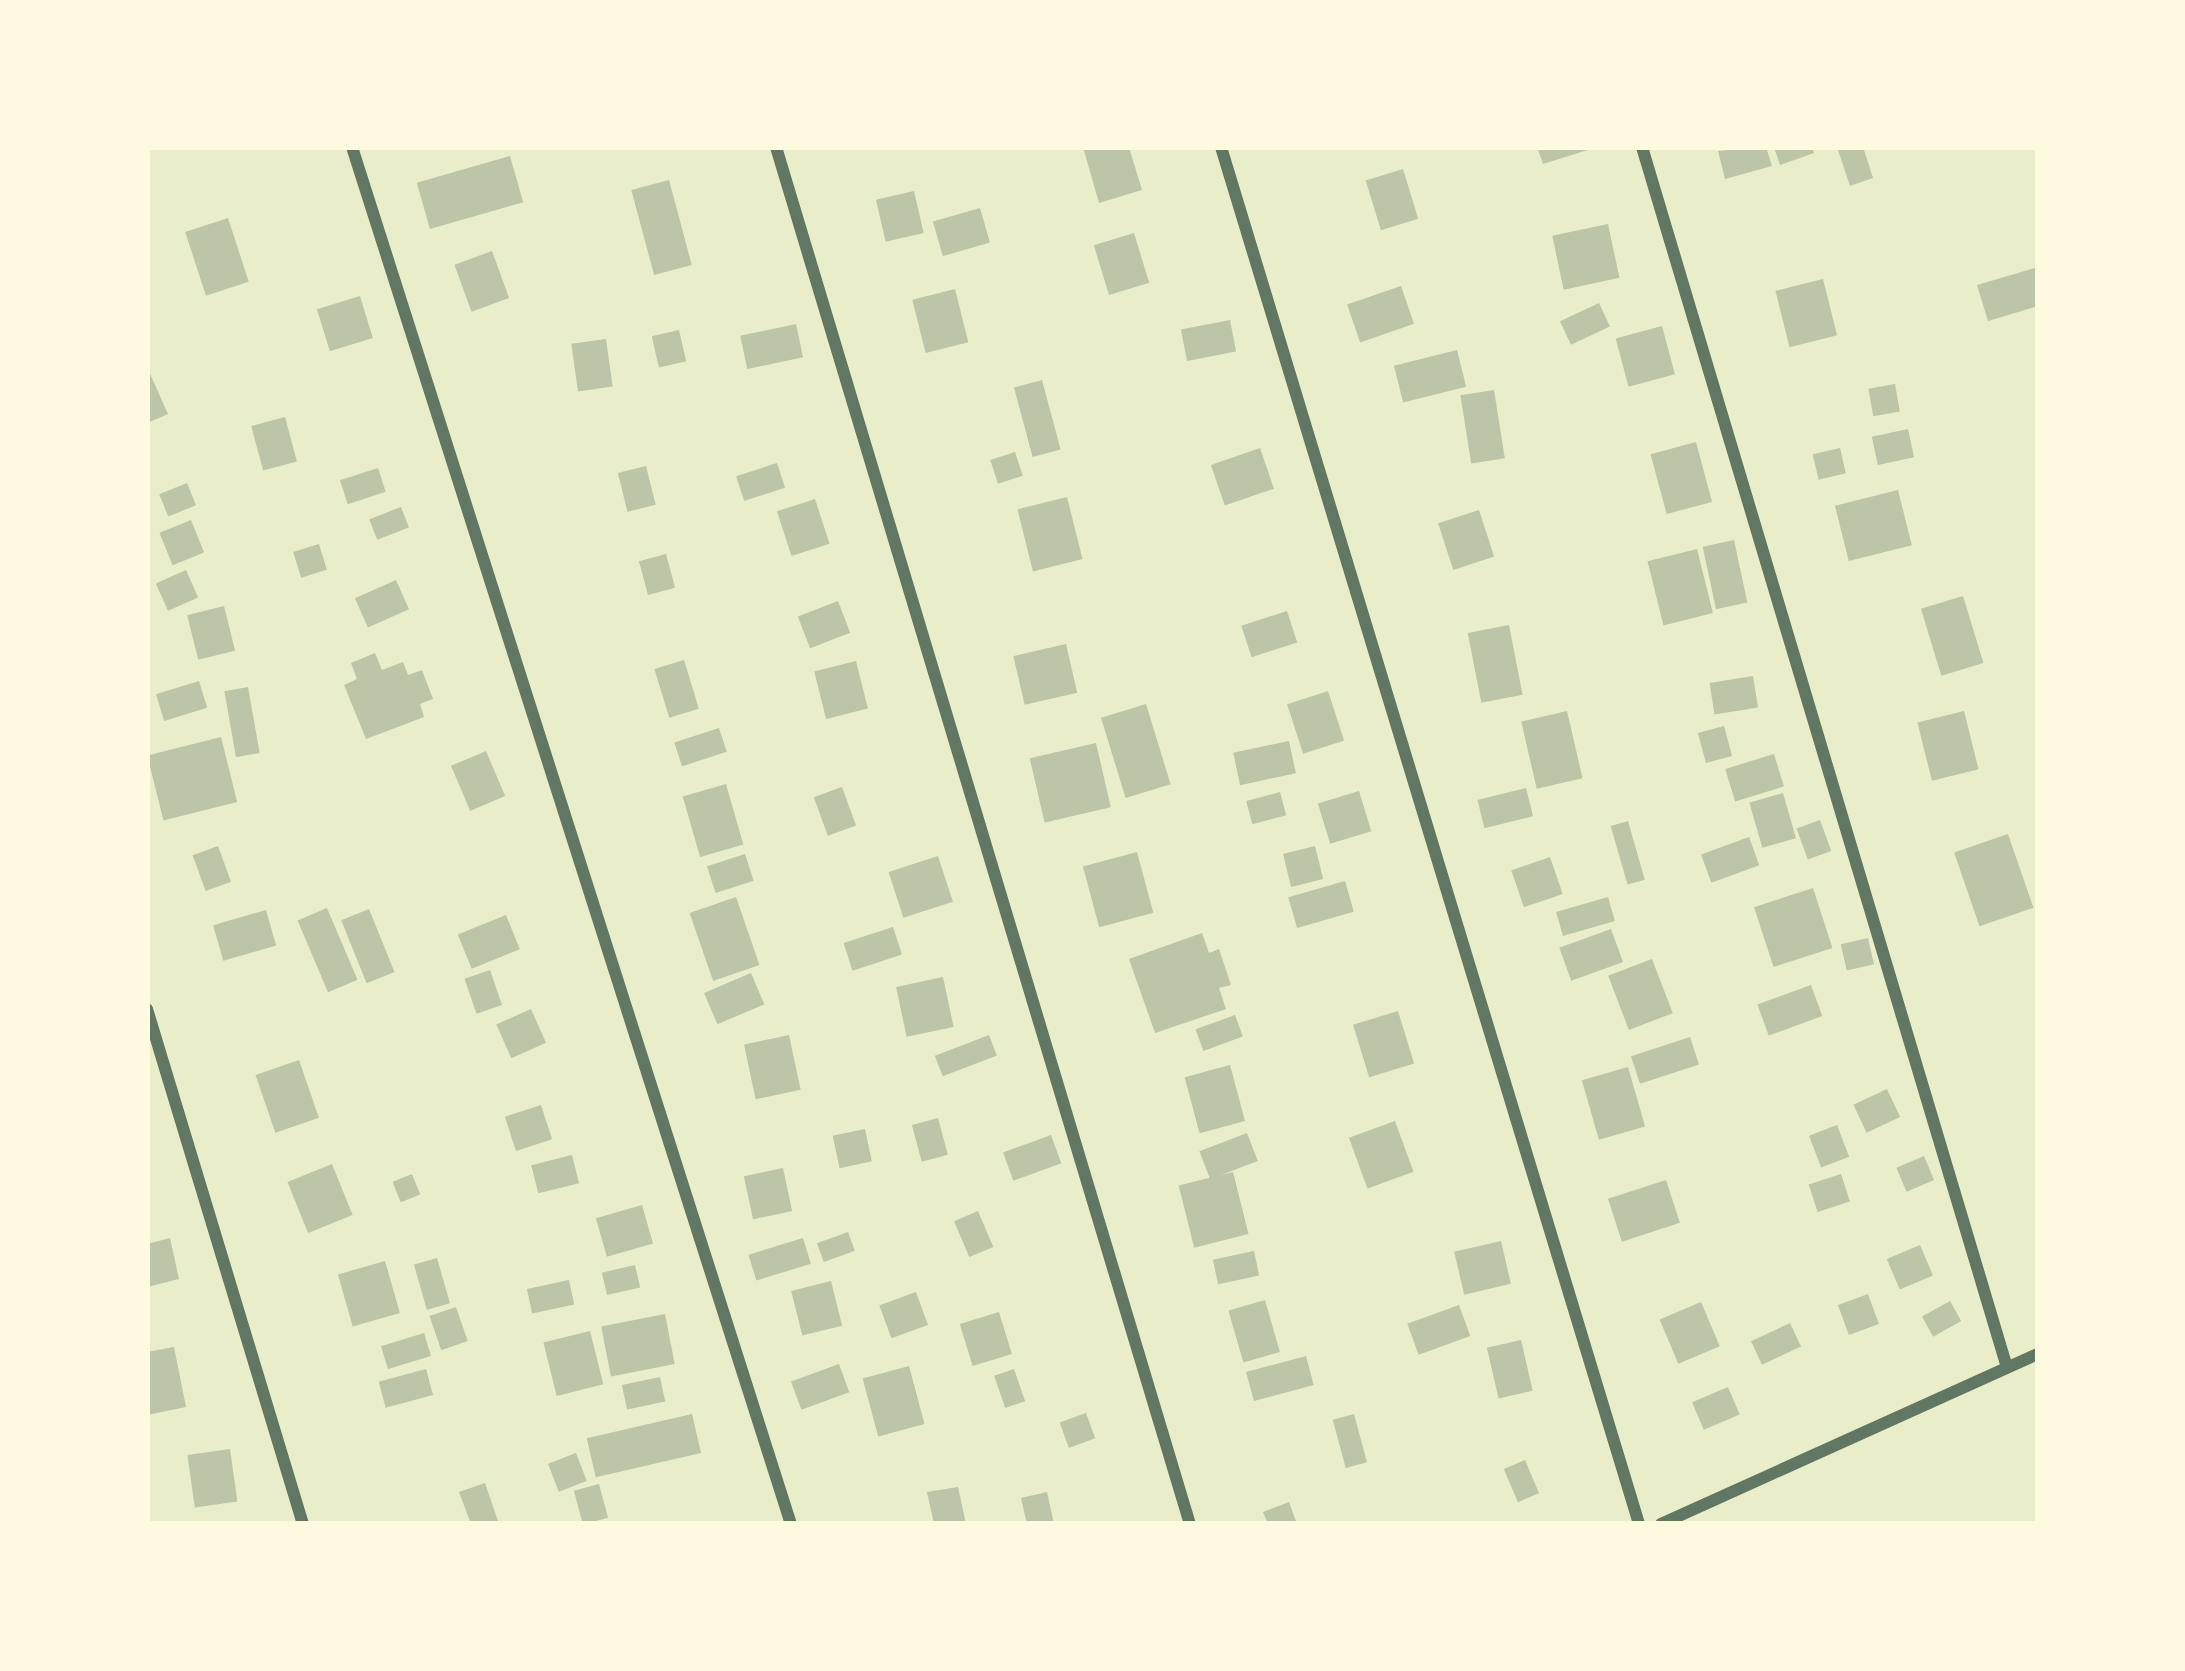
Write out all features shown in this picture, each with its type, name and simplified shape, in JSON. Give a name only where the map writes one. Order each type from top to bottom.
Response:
[{"type":"street","points":[[352,147],[791,1524]]},
{"type":"street","points":[[776,147],[1190,1524]]},
{"type":"street","points":[[1221,147],[1640,1524]]},
{"type":"street","points":[[1642,147],[2006,1364]]},
{"type":"street","points":[[147,1010],[303,1524]]},
{"type":"street","points":[[1661,1524],[2006,1364],[2038,1354]]},
{"type":"building","points":[[1083,147],[1129,147],[1142,190],[1099,203]]},
{"type":"building","points":[[1537,147],[1594,147],[1594,148],[1543,164]]},
{"type":"building","points":[[1766,147],[1772,166],[1725,179],[1718,151]]},
{"type":"building","points":[[1774,147],[1812,147],[1814,153],[1780,165]]},
{"type":"building","points":[[1837,147],[1863,147],[1873,178],[1850,186]]},
{"type":"building","points":[[510,156],[523,202],[430,229],[417,183]]},
{"type":"building","points":[[1403,169],[1418,219],[1381,230],[1366,180]]},
{"type":"building","points":[[669,180],[692,265],[654,275],[631,190]]},
{"type":"building","points":[[914,191],[924,233],[886,242],[876,200]]},
{"type":"building","points":[[980,208],[990,243],[943,256],[933,222]]},
{"type":"building","points":[[228,218],[249,282],[206,296],[185,232]]},
{"type":"building","points":[[1608,224],[1619,278],[1564,290],[1552,236]]},
{"type":"building","points":[[1134,233],[1149,283],[1109,295],[1094,245]]},
{"type":"building","points":[[492,251],[509,298],[472,312],[454,265]]},
{"type":"building","points":[[2038,267],[2038,306],[1988,321],[1977,285]]},
{"type":"building","points":[[1823,279],[1837,335],[1789,347],[1775,291]]},
{"type":"building","points":[[1401,286],[1414,324],[1360,342],[1347,305]]},
{"type":"building","points":[[955,289],[968,342],[926,353],[912,300]]},
{"type":"building","points":[[360,296],[373,338],[330,351],[317,309]]},
{"type":"building","points":[[1599,303],[1610,327],[1571,345],[1560,321]]},
{"type":"building","points":[[1230,320],[1236,351],[1187,361],[1181,330]]},
{"type":"building","points":[[796,324],[803,357],[747,369],[740,336]]},
{"type":"building","points":[[1662,326],[1675,374],[1629,387],[1616,338]]},
{"type":"building","points":[[679,330],[686,361],[659,367],[652,336]]},
{"type":"building","points":[[606,339],[613,387],[578,391],[571,344]]},
{"type":"building","points":[[1457,350],[1466,387],[1403,403],[1394,366]]},
{"type":"building","points":[[147,367],[168,414],[147,423]]},
{"type":"building","points":[[1042,380],[1061,450],[1033,457],[1014,388]]},
{"type":"building","points":[[1895,384],[1900,412],[1873,416],[1868,389]]},
{"type":"building","points":[[1494,390],[1505,458],[1471,463],[1460,395]]},
{"type":"building","points":[[285,417],[297,461],[263,470],[251,426]]},
{"type":"building","points":[[1908,429],[1914,457],[1878,465],[1872,437]]},
{"type":"building","points":[[1696,442],[1712,502],[1667,514],[1651,454]]},
{"type":"building","points":[[1260,448],[1274,489],[1225,506],[1211,465]]},
{"type":"building","points":[[1840,448],[1846,473],[1819,480],[1813,454]]},
{"type":"building","points":[[1015,452],[1023,476],[998,484],[990,460]]},
{"type":"building","points":[[777,463],[785,488],[744,501],[736,476]]},
{"type":"building","points":[[646,466],[656,505],[628,512],[618,473]]},
{"type":"building","points":[[378,468],[386,492],[348,504],[340,480]]},
{"type":"building","points":[[187,483],[196,505],[168,516],[159,494]]},
{"type":"building","points":[[1898,490],[1912,545],[1849,561],[1835,506]]},
{"type":"building","points":[[1067,497],[1082,559],[1033,571],[1018,509]]},
{"type":"building","points":[[815,499],[830,544],[791,556],[777,511]]},
{"type":"building","points":[[401,507],[409,528],[377,540],[369,519]]},
{"type":"building","points":[[1479,510],[1494,557],[1453,570],[1438,523]]},
{"type":"building","points":[[191,520],[204,552],[173,565],[159,533]]},
{"type":"building","points":[[1734,540],[1747,603],[1716,609],[1703,547]]},
{"type":"building","points":[[319,544],[327,570],[301,578],[293,552]]},
{"type":"building","points":[[1697,549],[1713,613],[1663,625],[1648,561]]},
{"type":"building","points":[[666,554],[675,588],[648,595],[639,561]]},
{"type":"building","points":[[186,570],[198,597],[168,611],[156,583]]},
{"type":"building","points":[[396,580],[409,609],[368,628],[355,598]]},
{"type":"building","points":[[1963,596],[1983,663],[1941,676],[1921,609]]},
{"type":"building","points":[[838,601],[850,633],[810,648],[798,616]]},
{"type":"building","points":[[224,606],[235,651],[198,660],[187,615]]},
{"type":"building","points":[[1287,611],[1297,642],[1252,657],[1241,626]]},
{"type":"building","points":[[1509,625],[1523,695],[1481,703],[1468,633]]},
{"type":"building","points":[[1066,644],[1077,693],[1025,705],[1013,656]]},
{"type":"building","points":[[375,653],[382,670],[403,662],[408,675],[422,670],[433,699],[420,704],[424,717],[366,739],[344,685],[357,679],[351,663]]},
{"type":"building","points":[[684,660],[699,709],[669,718],[654,669]]},
{"type":"building","points":[[856,661],[868,709],[826,719],[814,671]]},
{"type":"building","points":[[1753,676],[1758,708],[1715,714],[1710,683]]},
{"type":"building","points":[[199,681],[207,708],[164,721],[156,694]]},
{"type":"building","points":[[248,687],[260,753],[236,757],[224,691]]},
{"type":"building","points":[[1328,691],[1344,740],[1303,754],[1287,704]]},
{"type":"building","points":[[1146,704],[1171,784],[1126,798],[1101,718]]},
{"type":"building","points":[[1567,711],[1583,778],[1537,789],[1521,722]]},
{"type":"building","points":[[1964,711],[1979,769],[1932,781],[1917,723]]},
{"type":"building","points":[[1724,726],[1732,756],[1706,763],[1698,733]]},
{"type":"building","points":[[719,728],[727,752],[682,766],[674,743]]},
{"type":"building","points":[[221,737],[237,802],[163,820],[147,755]]},
{"type":"building","points":[[1289,741],[1296,773],[1240,785],[1233,753]]},
{"type":"building","points":[[1096,743],[1111,807],[1045,823],[1030,758]]},
{"type":"building","points":[[486,751],[505,796],[470,811],[451,766]]},
{"type":"building","points":[[1774,754],[1784,787],[1735,801],[1725,769]]},
{"type":"building","points":[[726,784],[743,845],[700,857],[683,796]]},
{"type":"building","points":[[842,787],[856,826],[828,836],[814,797]]},
{"type":"building","points":[[1526,788],[1533,816],[1485,828],[1477,800]]},
{"type":"building","points":[[1359,791],[1371,831],[1330,844],[1318,804]]},
{"type":"building","points":[[1280,792],[1286,815],[1252,824],[1246,801]]},
{"type":"building","points":[[1783,793],[1796,838],[1762,848],[1749,803]]},
{"type":"building","points":[[1820,820],[1831,851],[1808,860],[1797,829]]},
{"type":"building","points":[[1628,821],[1645,880],[1628,885],[1611,826]]},
{"type":"building","points":[[2008,834],[2033,908],[1979,926],[1954,853]]},
{"type":"building","points":[[1749,837],[1759,865],[1711,883],[1701,854]]},
{"type":"building","points":[[218,846],[231,882],[206,891],[193,855]]},
{"type":"building","points":[[1315,846],[1323,879],[1291,887],[1283,854]]},
{"type":"building","points":[[1137,852],[1153,913],[1099,927],[1083,866]]},
{"type":"building","points":[[745,854],[754,881],[716,893],[707,866]]},
{"type":"building","points":[[938,856],[953,902],[903,918],[889,872]]},
{"type":"building","points":[[1550,857],[1563,894],[1524,907],[1511,870]]},
{"type":"building","points":[[1345,881],[1354,912],[1297,928],[1288,897]]},
{"type":"building","points":[[1813,888],[1832,948],[1774,967],[1754,907]]},
{"type":"building","points":[[736,897],[759,965],[713,981],[690,913]]},
{"type":"building","points":[[1608,897],[1615,921],[1563,936],[1556,912]]},
{"type":"building","points":[[327,908],[357,980],[328,992],[298,921]]},
{"type":"building","points":[[369,909],[394,972],[367,983],[341,920]]},
{"type":"building","points":[[266,910],[276,946],[223,961],[213,925]]},
{"type":"building","points":[[506,915],[520,949],[472,969],[458,934]]},
{"type":"building","points":[[893,927],[902,955],[853,971],[844,943]]},
{"type":"building","points":[[1611,929],[1623,962],[1571,981],[1559,948]]},
{"type":"building","points":[[1202,933],[1209,953],[1219,949],[1231,985],[1219,988],[1226,1009],[1155,1033],[1129,959]]},
{"type":"building","points":[[1868,938],[1874,964],[1847,971],[1841,944]]},
{"type":"building","points":[[1652,959],[1673,1013],[1629,1030],[1608,976]]},
{"type":"building","points":[[490,970],[502,1005],[477,1014],[464,979]]},
{"type":"building","points":[[751,973],[764,1004],[717,1024],[704,993]]},
{"type":"building","points":[[943,977],[954,1027],[907,1037],[896,987]]},
{"type":"building","points":[[1811,985],[1822,1016],[1769,1036],[1757,1004]]},
{"type":"building","points":[[531,1009],[546,1043],[511,1058],[496,1024]]},
{"type":"building","points":[[1398,1011],[1414,1064],[1369,1077],[1353,1025]]},
{"type":"building","points":[[1235,1015],[1243,1037],[1203,1051],[1196,1029]]},
{"type":"building","points":[[789,1035],[801,1090],[756,1099],[744,1045]]},
{"type":"building","points":[[989,1035],[997,1056],[943,1076],[935,1056]]},
{"type":"building","points":[[1690,1037],[1699,1065],[1640,1084],[1631,1056]]},
{"type":"building","points":[[299,1060],[319,1118],[275,1133],[256,1075]]},
{"type":"building","points":[[1230,1065],[1245,1121],[1200,1133],[1185,1077]]},
{"type":"building","points":[[1628,1067],[1645,1127],[1599,1140],[1582,1080]]},
{"type":"building","points":[[1887,1089],[1900,1117],[1867,1133],[1853,1105]]},
{"type":"building","points":[[541,1105],[552,1139],[516,1151],[505,1117]]},
{"type":"building","points":[[938,1118],[948,1155],[922,1162],[912,1125]]},
{"type":"building","points":[[1395,1121],[1413,1172],[1367,1189],[1349,1138]]},
{"type":"building","points":[[1837,1125],[1849,1157],[1821,1167],[1809,1136]]},
{"type":"building","points":[[865,1129],[872,1161],[840,1168],[833,1136]]},
{"type":"building","points":[[1247,1133],[1258,1161],[1210,1179],[1199,1151]]},
{"type":"building","points":[[1051,1135],[1061,1163],[1013,1181],[1003,1152]]},
{"type":"building","points":[[572,1155],[579,1183],[538,1193],[531,1165]]},
{"type":"building","points":[[1924,1156],[1934,1180],[1907,1192],[1896,1168]]},
{"type":"building","points":[[332,1164],[353,1215],[308,1233],[287,1182]]},
{"type":"building","points":[[783,1168],[792,1211],[753,1219],[744,1176]]},
{"type":"building","points":[[1233,1172],[1248,1234],[1194,1248],[1179,1186]]},
{"type":"building","points":[[412,1174],[420,1194],[401,1202],[393,1182]]},
{"type":"building","points":[[1841,1174],[1850,1202],[1818,1212],[1809,1185]]},
{"type":"building","points":[[1666,1180],[1680,1223],[1622,1242],[1608,1199]]},
{"type":"building","points":[[642,1205],[653,1243],[607,1257],[596,1218]]},
{"type":"building","points":[[978,1211],[993,1247],[969,1257],[954,1221]]},
{"type":"building","points":[[848,1232],[855,1251],[824,1262],[817,1243]]},
{"type":"building","points":[[170,1238],[179,1279],[147,1287],[147,1244]]},
{"type":"building","points":[[803,1238],[811,1264],[756,1280],[748,1255]]},
{"type":"building","points":[[1501,1241],[1511,1284],[1464,1295],[1454,1252]]},
{"type":"building","points":[[1920,1245],[1933,1275],[1900,1289],[1887,1259]]},
{"type":"building","points":[[1254,1251],[1259,1275],[1218,1284],[1213,1260]]},
{"type":"building","points":[[437,1258],[450,1303],[427,1310],[414,1265]]},
{"type":"building","points":[[385,1261],[400,1313],[353,1326],[338,1275]]},
{"type":"building","points":[[635,1265],[640,1287],[607,1295],[602,1273]]},
{"type":"building","points":[[569,1280],[574,1304],[532,1313],[527,1289]]},
{"type":"building","points":[[831,1281],[842,1326],[802,1336],[791,1291]]},
{"type":"building","points":[[916,1292],[928,1325],[891,1338],[879,1305]]},
{"type":"building","points":[[1868,1294],[1879,1324],[1849,1335],[1838,1305]]},
{"type":"building","points":[[1265,1300],[1280,1352],[1243,1362],[1228,1310]]},
{"type":"building","points":[[1950,1301],[1961,1321],[1933,1337],[1922,1317]]},
{"type":"building","points":[[1701,1302],[1720,1346],[1678,1364],[1660,1320]]},
{"type":"building","points":[[1459,1305],[1470,1336],[1419,1355],[1407,1324]]},
{"type":"building","points":[[456,1307],[468,1341],[441,1350],[430,1316]]},
{"type":"building","points":[[999,1312],[1012,1354],[973,1366],[960,1324]]},
{"type":"building","points":[[665,1314],[675,1364],[611,1376],[601,1326]]},
{"type":"building","points":[[1790,1323],[1801,1347],[1762,1365],[1751,1341]]},
{"type":"building","points":[[590,1331],[603,1384],[557,1396],[543,1343]]},
{"type":"building","points":[[424,1333],[431,1356],[388,1369],[381,1346]]},
{"type":"building","points":[[1521,1340],[1533,1391],[1499,1399],[1487,1348]]},
{"type":"building","points":[[174,1347],[186,1407],[147,1415],[147,1352]]},
{"type":"building","points":[[1306,1356],[1314,1385],[1254,1401],[1246,1372]]},
{"type":"building","points":[[839,1364],[849,1392],[801,1410],[791,1381]]},
{"type":"building","points":[[909,1366],[925,1424],[878,1436],[863,1378]]},
{"type":"building","points":[[426,1369],[433,1395],[386,1408],[379,1382]]},
{"type":"building","points":[[1014,1369],[1025,1401],[1005,1408],[994,1376]]},
{"type":"building","points":[[660,1377],[665,1401],[627,1410],[622,1385]]},
{"type":"building","points":[[1728,1387],[1740,1415],[1704,1430],[1692,1402]]},
{"type":"building","points":[[1086,1413],[1095,1438],[1069,1448],[1060,1423]]},
{"type":"building","points":[[692,1414],[701,1453],[596,1477],[587,1438]]},
{"type":"building","points":[[1354,1414],[1367,1462],[1346,1468],[1333,1420]]},
{"type":"building","points":[[230,1449],[237,1501],[195,1507],[187,1455]]},
{"type":"building","points":[[576,1453],[587,1481],[559,1492],[548,1464]]},
{"type":"building","points":[[1525,1460],[1539,1493],[1518,1502],[1504,1469]]},
{"type":"building","points":[[485,1483],[499,1524],[471,1524],[459,1492]]},
{"type":"building","points":[[599,1484],[608,1518],[583,1524],[574,1491]]},
{"type":"building","points":[[958,1487],[966,1524],[934,1524],[927,1492]]},
{"type":"building","points":[[1047,1492],[1054,1524],[1027,1524],[1021,1498]]},
{"type":"building","points":[[1289,1502],[1297,1524],[1268,1524],[1263,1512]]}]
